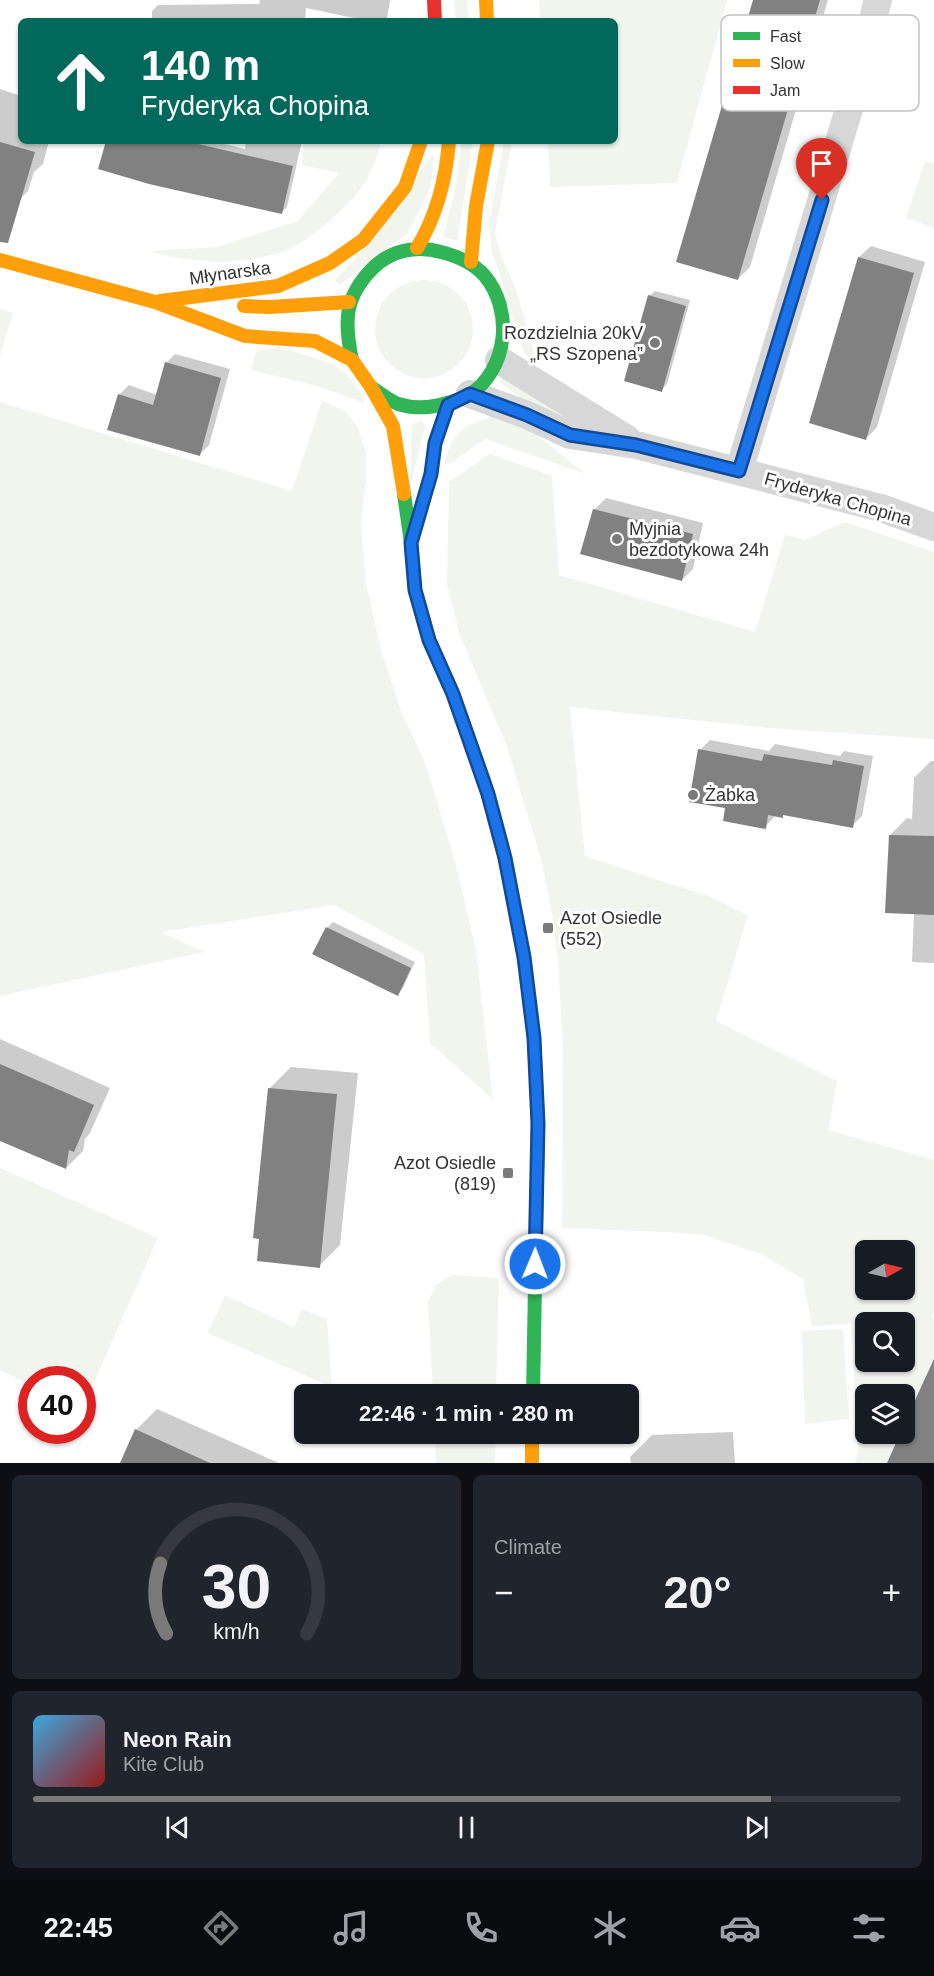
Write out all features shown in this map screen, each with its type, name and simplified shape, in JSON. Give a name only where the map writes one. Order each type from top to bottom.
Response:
[{"type":"main road","points":[[434,0],[435,18]]},
{"type":"main road","points":[[486,0],[487,18]]},
{"type":"main road","name":"Młynarska","points":[[155,302],[278,286],[330,263],[363,240],[405,187],[420,144]]},
{"type":"main road","points":[[417,248],[428,231],[441,197],[449,144]]},
{"type":"main road","points":[[471,262],[476,206],[487,144]]},
{"type":"main road","points":[[352,360],[345,331],[349,302],[360,282],[376,265],[395,254],[417,248],[445,250],[471,262],[490,281],[502,306],[505,333],[499,360],[487,379],[459,400],[435,443],[431,474],[411,543]]},
{"type":"main road","name":"Fryderyka Chopina","points":[[0,260],[155,302],[245,336],[315,341],[352,360],[371,387],[393,426],[411,543],[415,590],[429,640],[453,694],[488,794],[505,858],[524,957],[534,1038],[538,1124],[533,1384]]},
{"type":"main road","name":"Fryderyka Chopina","points":[[155,302],[270,307],[349,302]]},
{"type":"main road","name":"Fryderyka Chopina","points":[[371,387],[394,402],[420,408],[459,400]]},
{"type":"main road","points":[[532,1444],[532,1463]]},
{"type":"street","points":[[874,15],[878,0]]},
{"type":"street","points":[[739,471],[848,111]]},
{"type":"street","name":"Fryderyka Chopina","points":[[499,360],[636,445]]},
{"type":"street","name":"Fryderyka Chopina","points":[[459,400],[527,415],[570,435],[636,445],[739,471],[881,508],[934,527]]},
{"type":"shaded area","points":[[454,0],[467,0],[469,18],[456,18]]},
{"type":"shaded area","points":[[539,0],[727,0],[721,15],[677,183],[550,187],[548,144],[618,144],[618,18],[540,18]]},
{"type":"shaded area","points":[[304,144],[380,144],[371,172],[359,190],[326,224],[296,246],[255,259],[219,262],[184,259],[149,251],[217,247],[298,221],[339,173],[302,165]]},
{"type":"shaded area","points":[[462,144],[473,144],[457,241],[443,237],[456,186]]},
{"type":"shaded area","points":[[503,144],[511,144],[495,233],[501,255],[517,292],[540,366],[525,354],[517,335],[492,253],[489,224]]},
{"type":"shaded area","points":[[434,153],[431,186],[408,233],[340,285],[334,280],[356,258]]},
{"type":"shaded area","points":[[925,161],[934,164],[934,228],[906,218]]},
{"type":"shaded area","points":[[424,280],[443,284],[459,294],[469,310],[473,329],[469,348],[459,364],[443,374],[424,378],[405,374],[389,364],[379,348],[375,329],[379,310],[389,294],[405,284]]},
{"type":"shaded area","points":[[0,309],[13,313],[0,356]]},
{"type":"shaded area","points":[[279,347],[333,364],[352,380],[365,403],[316,386],[251,370],[256,352]]},
{"type":"shaded area","points":[[506,374],[568,420],[541,412],[499,382]]},
{"type":"shaded area","points":[[322,401],[345,411],[357,426],[366,452],[366,481],[361,525],[366,583],[381,650],[401,711],[426,765],[456,865],[476,950],[493,1099],[430,1043],[424,954],[334,905],[161,932],[204,952],[0,996],[0,402],[292,491]]},
{"type":"shaded area","points":[[490,417],[510,418],[533,432],[586,474],[485,439],[451,463],[444,464],[450,445],[459,433],[471,424]]},
{"type":"shaded area","points":[[422,421],[425,426],[410,487],[412,426]]},
{"type":"shaded area","points":[[490,454],[552,476],[559,575],[755,632],[785,535],[805,540],[845,522],[934,552],[934,739],[769,728],[570,707],[585,856],[708,896],[748,915],[716,1021],[837,1081],[828,1130],[934,1160],[934,1313],[932,1317],[934,1318],[934,1359],[915,1402],[915,1384],[855,1384],[855,1397],[851,1324],[812,1326],[803,1279],[761,1254],[704,1235],[562,1228],[563,1051],[558,960],[552,913],[541,859],[506,744],[459,633],[447,584],[449,482]]},
{"type":"shaded area","points":[[0,1168],[158,1238],[96,1378],[96,1366],[18,1366],[18,1379],[0,1370]]},
{"type":"shaded area","points":[[452,1275],[499,1278],[496,1384],[432,1384],[428,1302],[436,1285]]},
{"type":"shaded area","points":[[225,1295],[294,1327],[302,1309],[327,1319],[332,1384],[325,1384],[208,1333]]},
{"type":"shaded area","points":[[843,1329],[849,1419],[805,1424],[802,1331]]},
{"type":"shaded area","points":[[435,1444],[496,1444],[495,1463],[436,1463]]},
{"type":"shaded area","points":[[858,1444],[896,1444],[887,1463],[855,1463]]},
{"type":"building","points":[[753,0],[820,0],[816,15],[749,15]]},
{"type":"building","points":[[721,109],[721,111],[787,111],[738,280],[676,262]]},
{"type":"building","points":[[0,142],[35,152],[8,243],[0,242]]},
{"type":"building","points":[[105,144],[198,144],[293,166],[282,214],[149,184],[98,169]]},
{"type":"building","points":[[858,257],[914,273],[866,440],[809,423]]},
{"type":"building","name":"Rozdzielnia 20kV „RS Szopena”","points":[[648,295],[686,306],[662,392],[624,381]]},
{"type":"building","points":[[165,362],[221,378],[200,456],[107,430],[118,394],[153,405]]},
{"type":"building","points":[[593,509],[693,534],[682,581],[580,554]]},
{"type":"building","points":[[698,749],[762,761],[764,754],[832,765],[833,760],[864,766],[853,828],[783,815],[783,818],[768,815],[766,829],[723,821],[725,808],[689,802]]},
{"type":"building","points":[[889,835],[934,836],[934,915],[885,913]]},
{"type":"building","points":[[326,927],[411,968],[398,996],[312,954]]},
{"type":"building","points":[[0,1064],[94,1105],[74,1152],[69,1150],[66,1169],[0,1141]]},
{"type":"building","points":[[268,1088],[337,1094],[320,1268],[257,1261],[259,1239],[253,1238]]},
{"type":"building","points":[[934,1359],[934,1463],[887,1463],[896,1444],[915,1444],[915,1400]]},
{"type":"building","points":[[135,1429],[210,1463],[120,1463]]},
{"type":"traffic: fast","points":[[352,360],[347,322],[352,300],[363,279],[388,257],[414,249],[453,255],[474,266],[494,289],[503,322],[499,355],[492,371],[469,395],[441,405],[410,407],[398,404],[371,387]]},
{"type":"traffic: fast","points":[[413,535],[431,474],[435,443],[448,405]]},
{"type":"traffic: fast","points":[[404,494],[415,590],[429,640],[453,694],[484,781]]},
{"type":"traffic: fast","points":[[533,1384],[538,1122]]},
{"type":"traffic: slow","points":[[486,0],[487,18]]},
{"type":"traffic: slow","points":[[160,301],[278,286],[330,263],[363,240],[405,187],[420,144]]},
{"type":"traffic: slow","points":[[417,248],[430,223],[439,197],[446,170],[449,144]]},
{"type":"traffic: slow","points":[[471,262],[476,206],[487,144]]},
{"type":"traffic: slow","points":[[0,260],[155,302],[245,336],[315,341],[352,360],[371,387],[393,426],[404,494]]},
{"type":"traffic: slow","points":[[244,306],[270,307],[349,302]]},
{"type":"traffic: slow","points":[[484,781],[505,858],[524,957],[534,1038],[538,1122]]},
{"type":"traffic: slow","points":[[532,1444],[532,1463]]},
{"type":"traffic: jam","points":[[434,0],[435,18]]},
{"type":"place","name":"Rozdzielnia 20kV „RS Szopena”","points":[[655,343]]},
{"type":"place","name":"Myjnia bezdotykowa 24h","points":[[617,539]]},
{"type":"place","name":"Żabka","points":[[693,795]]},
{"type":"place","name":"Azot Osiedle (552)","points":[[548,928]]},
{"type":"place","name":"Azot Osiedle (819)","points":[[508,1173]]},
{"type":"route","points":[[535,1264],[538,1124],[534,1038],[524,957],[505,858],[488,794],[453,694],[429,640],[415,590],[411,543],[431,474],[435,443],[448,405],[470,394],[527,415],[570,435],[636,445],[739,471],[822,200]]}]
